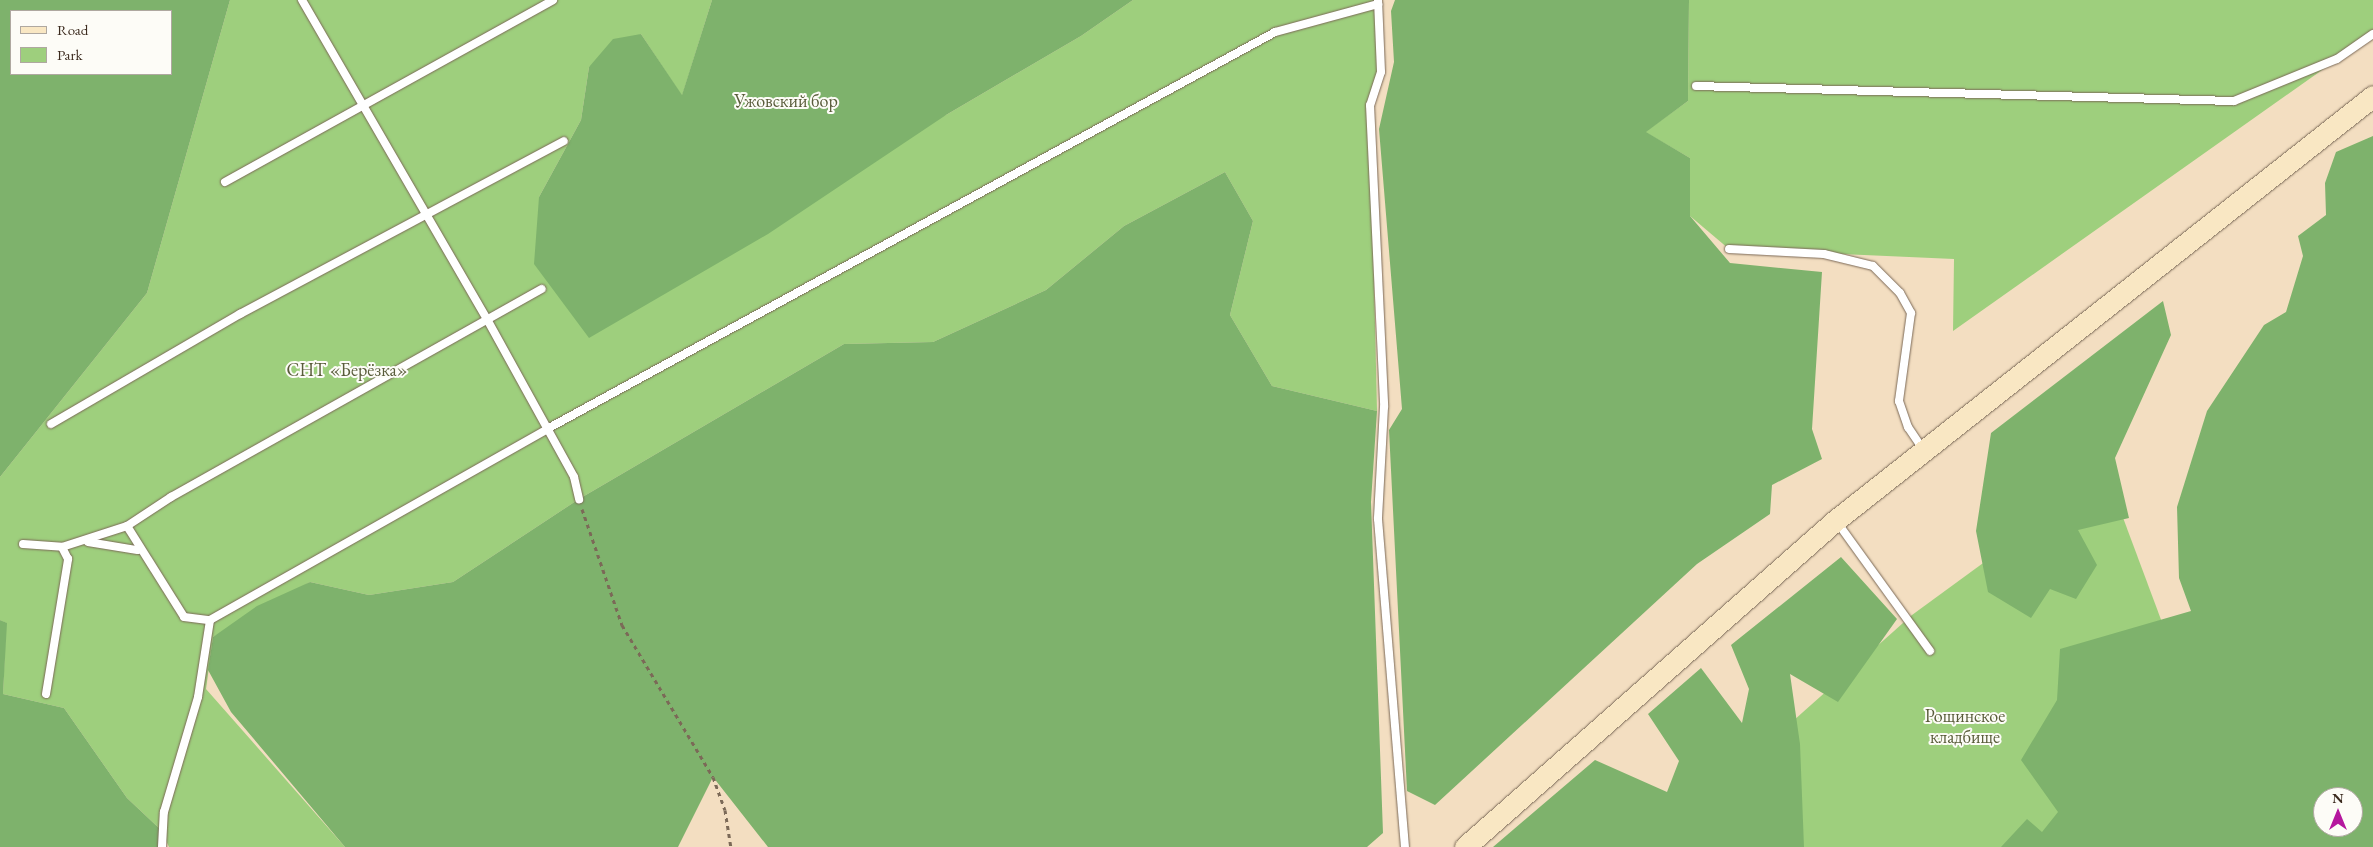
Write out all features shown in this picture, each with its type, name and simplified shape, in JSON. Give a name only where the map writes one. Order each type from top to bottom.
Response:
[{"type":"street","points":[[1465,847],[1836,520],[2373,96]]},
{"type":"lane","points":[[302,0],[366,107],[425,215],[488,321],[574,477],[579,499]]},
{"type":"lane","points":[[225,182],[366,107],[553,0]]},
{"type":"lane","points":[[126,526],[138,550],[155,568],[184,617],[210,620],[547,429],[1275,32],[1378,2],[1380,72],[1370,105],[1384,407],[1378,519],[1404,847]]},
{"type":"lane","points":[[1696,86],[2234,101],[2337,59],[2373,34]]},
{"type":"lane","points":[[51,424],[240,314],[564,141]]},
{"type":"lane","points":[[1729,249],[1824,254],[1873,266],[1900,292],[1910,314],[1899,401],[1908,427],[1925,450]]},
{"type":"lane","points":[[23,544],[62,547],[87,542],[126,526],[171,497],[488,321],[542,289]]},
{"type":"lane","points":[[1836,520],[1930,652]]},
{"type":"lane","points":[[87,542],[138,550]]},
{"type":"lane","points":[[46,694],[68,559],[62,547]]},
{"type":"lane","points":[[162,847],[164,812],[198,697],[210,620]]},
{"type":"path","points":[[579,499],[622,625],[713,777],[725,810],[731,847]]},
{"type":"green space","points":[[0,0],[230,0],[147,293],[0,477]]},
{"type":"green space","name":"СНТ «Берёзка»","points":[[230,0],[712,0],[682,96],[641,34],[589,67],[581,120],[539,197],[946,115],[1081,36],[1133,0],[1378,0],[1381,72],[1370,105],[1377,411],[1272,386],[1230,315],[1253,221],[1225,172],[1124,226],[1046,290],[933,342],[844,344],[579,499],[453,582],[369,595],[310,582],[213,637],[206,689],[345,847],[169,847],[161,830],[127,798],[64,708],[3,694],[6,623],[0,620],[0,477],[147,293]]},
{"type":"green space","name":"Ужовский бор","points":[[712,0],[1133,0],[1081,36],[946,115],[768,234],[589,338],[534,264],[539,197],[581,120],[589,67],[613,39],[641,34],[682,95]]},
{"type":"green space","points":[[1395,0],[1689,0],[1688,101],[1646,132],[1690,158],[1690,216],[1730,263],[1822,272],[1812,429],[1822,459],[1772,485],[1770,514],[1697,564],[1435,805],[1407,791],[1389,430],[1402,409],[1379,129],[1394,62],[1391,11]]},
{"type":"green space","points":[[1689,0],[2373,0],[2373,34],[1953,331],[1954,259],[1729,249],[1690,216],[1690,158],[1645,132],[1688,101]]},
{"type":"green space","points":[[2373,136],[2373,847],[2001,847],[2027,819],[2042,832],[2058,812],[2021,760],[2057,700],[2060,649],[2191,611],[2179,578],[2177,507],[2207,411],[2264,325],[2286,312],[2303,256],[2298,236],[2326,215],[2325,183],[2336,152]]},
{"type":"green space","points":[[1225,172],[1253,221],[1230,315],[1272,386],[1377,411],[1371,502],[1383,833],[1367,847],[768,847],[713,777],[678,847],[345,847],[231,712],[208,670],[213,637],[257,606],[310,582],[369,595],[453,582],[579,499],[844,344],[933,342],[1046,290],[1124,226]]},
{"type":"green space","points":[[2163,301],[2171,335],[2115,458],[2129,518],[2078,530],[2097,565],[2076,599],[2050,589],[2031,618],[1988,592],[1976,531],[1991,433]]},
{"type":"green space","name":"Рощинское кладбище","points":[[2122,515],[2163,625],[2088,847],[1761,847],[1784,729],[1912,615],[2016,539]]},
{"type":"green space","points":[[1841,557],[1897,619],[1838,702],[1790,674],[1800,744],[1804,847],[1493,847],[1595,760],[1667,792],[1679,761],[1648,714],[1701,668],[1742,723],[1749,689],[1731,645]]},
{"type":"green space","points":[[0,620],[7,623],[3,694],[64,708],[127,798],[161,830],[160,847],[0,847]]}]
